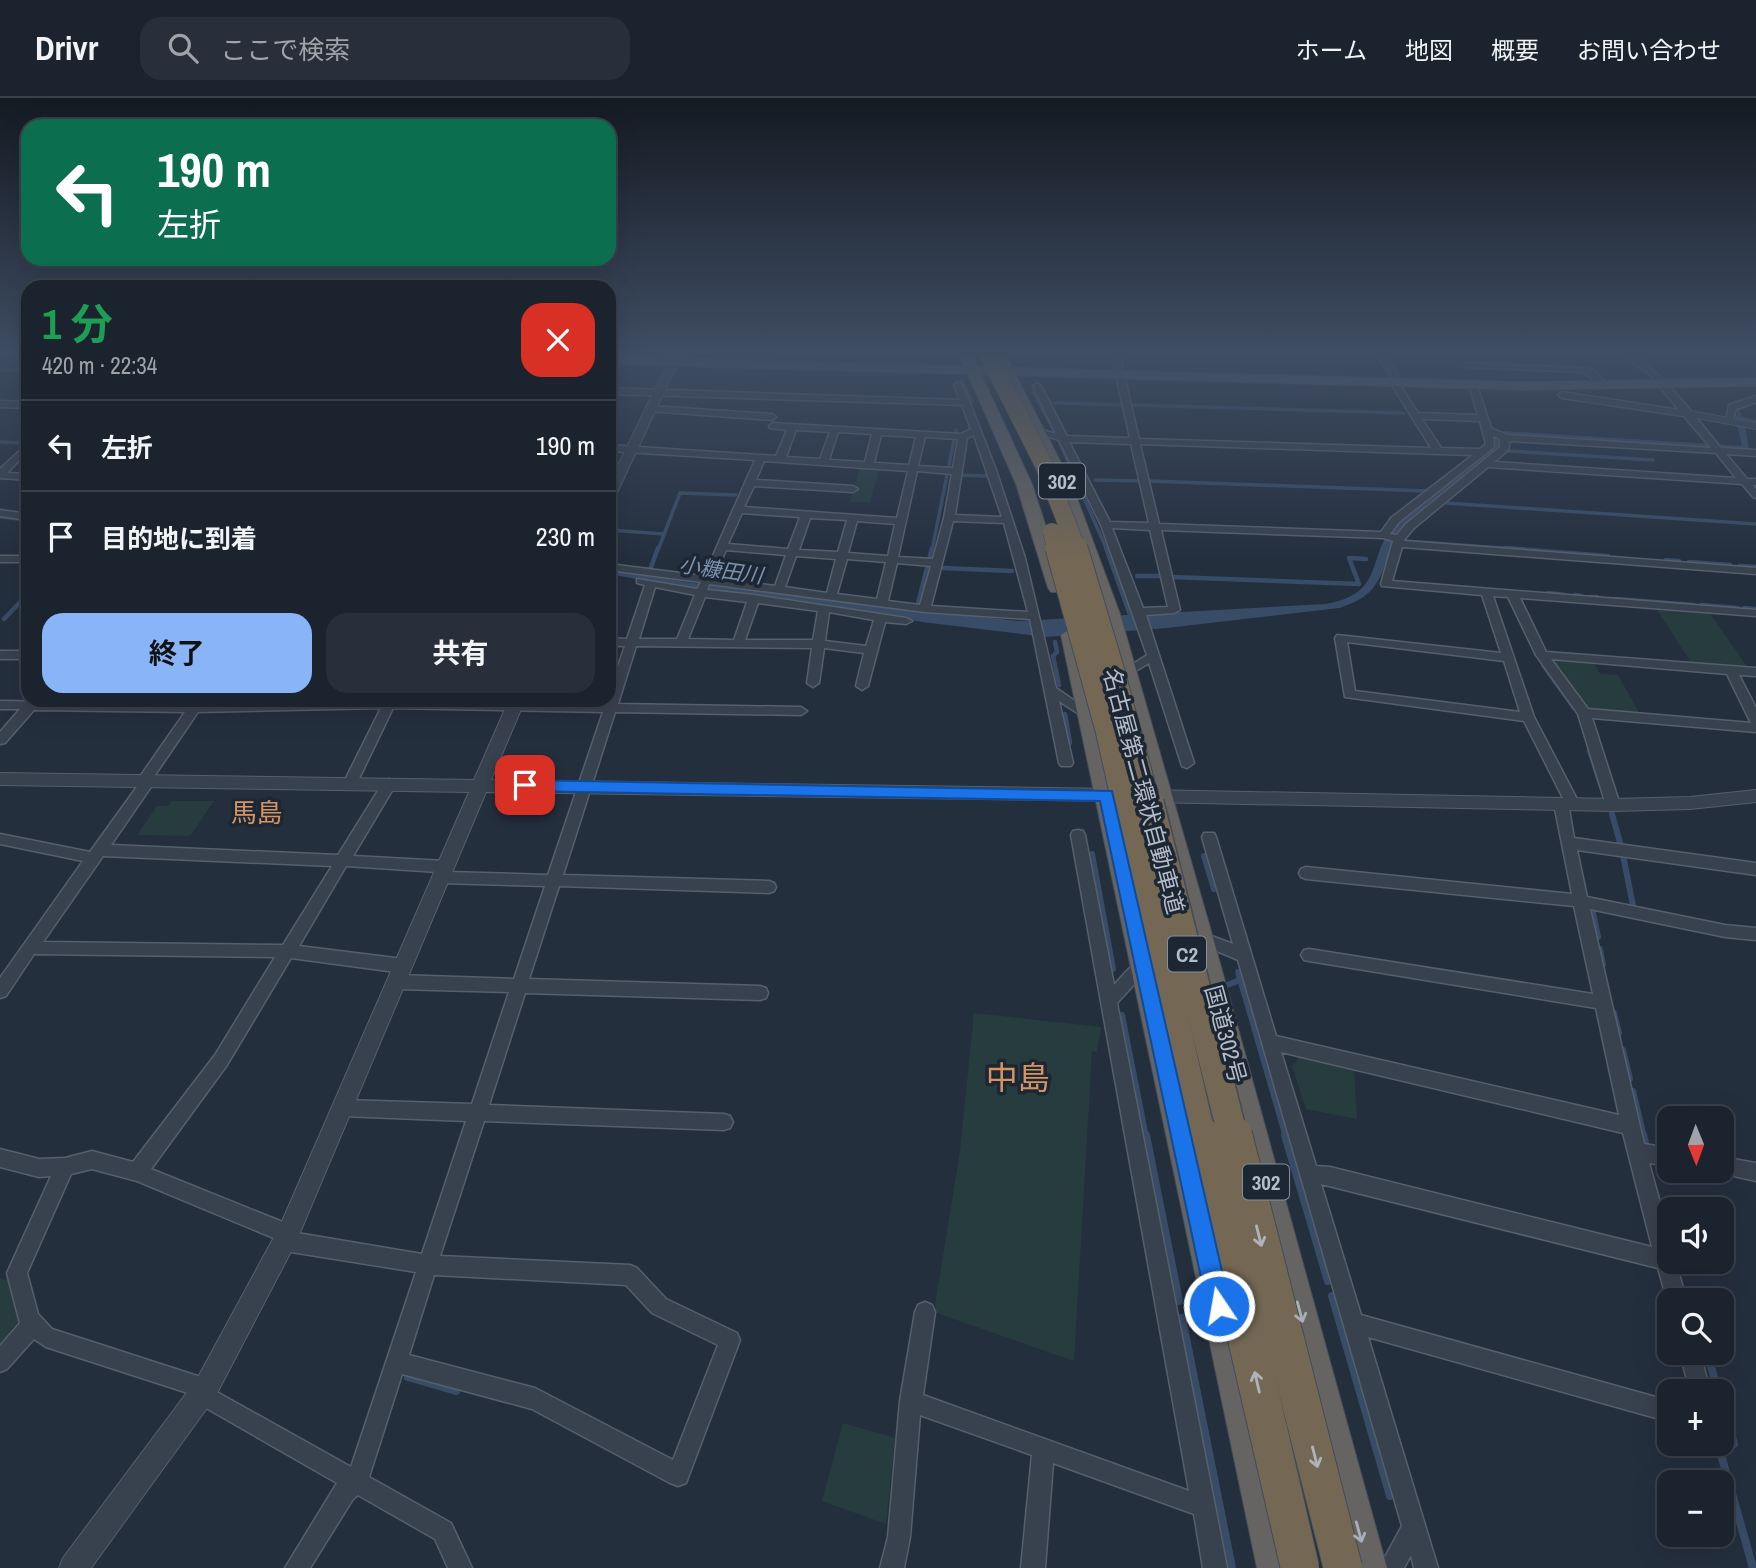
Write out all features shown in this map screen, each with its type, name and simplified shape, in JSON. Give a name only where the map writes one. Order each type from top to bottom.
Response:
[{"type":"highway","name":"302","points":[[998,423],[1024,484],[1068,626],[1090,715],[1276,1568]]},
{"type":"highway","name":"名古屋第二環状自動車道","points":[[1009,423],[1038,496],[1084,640],[1300,1568]]},
{"type":"highway","name":"名古屋第二環状自動車道","points":[[1018,423],[1052,483],[1086,578],[1108,652],[1343,1568]]},
{"type":"highway","name":"国道302号","points":[[1031,423],[1038,432],[1076,516],[1114,624],[1201,938],[1368,1568]]},
{"type":"street","points":[[616,482],[645,423]]},
{"type":"street","points":[[778,423],[793,427],[957,436],[982,423]]},
{"type":"street","points":[[974,423],[1008,520],[1035,618],[1066,763]]},
{"type":"street","points":[[1056,423],[1106,525],[1146,632],[1187,763]]},
{"type":"street","points":[[1132,423],[1174,610],[1139,612]]},
{"type":"street","points":[[1420,423],[1438,451]]},
{"type":"street","points":[[1384,536],[1395,520],[1492,442],[1485,423]]},
{"type":"street","points":[[1693,423],[1756,495]]},
{"type":"street","points":[[780,459],[793,427]]},
{"type":"street","points":[[824,462],[835,429]]},
{"type":"street","points":[[1489,430],[1714,446],[1756,453]]},
{"type":"street","points":[[1489,430],[1506,438],[1714,446]]},
{"type":"street","points":[[869,465],[877,432]]},
{"type":"street","points":[[1038,432],[1065,439],[1482,452]]},
{"type":"street","points":[[882,603],[921,434]]},
{"type":"street","points":[[920,608],[931,563],[949,518],[951,470],[957,436]]},
{"type":"street","points":[[1506,438],[1505,448],[1410,526],[1398,541],[1386,584],[1756,613]]},
{"type":"street","points":[[616,448],[951,470]]},
{"type":"street","points":[[0,475],[21,453]]},
{"type":"street","points":[[681,643],[761,458]]},
{"type":"street","points":[[829,488],[838,463]]},
{"type":"street","points":[[1486,464],[1756,482]]},
{"type":"street","points":[[0,475],[21,476]]},
{"type":"street","points":[[750,483],[853,489]]},
{"type":"street","points":[[739,510],[901,521]]},
{"type":"street","points":[[0,513],[21,516]]},
{"type":"street","points":[[779,590],[806,514]]},
{"type":"street","points":[[831,597],[853,518]]},
{"type":"street","points":[[949,518],[1008,520]]},
{"type":"street","points":[[1106,525],[1384,536],[1398,541],[1756,570]]},
{"type":"street","points":[[722,547],[931,563]]},
{"type":"street","points":[[0,558],[21,559]]},
{"type":"street","points":[[616,568],[754,598],[906,621]]},
{"type":"street","points":[[616,577],[651,583],[779,590],[920,608],[1035,618]]},
{"type":"street","points":[[616,690],[651,583]]},
{"type":"street","points":[[1488,593],[1528,717],[1567,804],[1568,843],[1579,901],[1636,1152],[1657,1230]]},
{"type":"street","points":[[1513,595],[1542,655],[1584,713],[1613,805]]},
{"type":"street","points":[[738,643],[754,598]]},
{"type":"street","points":[[813,682],[824,608]]},
{"type":"street","points":[[862,686],[880,618]]},
{"type":"street","points":[[1509,658],[1341,638],[1349,694],[1528,717]]},
{"type":"street","points":[[616,642],[818,645],[871,650]]},
{"type":"street","points":[[0,655],[21,655]]},
{"type":"street","points":[[1542,655],[1756,672]]},
{"type":"street","points":[[1127,672],[1153,656]]},
{"type":"street","points":[[1731,670],[1756,721]]},
{"type":"street","points":[[1050,689],[1090,715]]},
{"type":"street","points":[[0,705],[21,704]]},
{"type":"street","points":[[0,740],[30,707]]},
{"type":"street","points":[[0,991],[6,973],[30,948],[97,854],[195,707]]},
{"type":"street","points":[[350,784],[388,707]]},
{"type":"street","points":[[73,1568],[204,1391],[287,1237],[513,707]]},
{"type":"street","points":[[591,707],[802,711]]},
{"type":"street","points":[[297,1568],[345,1492],[357,1482],[610,708]]},
{"type":"street","points":[[1584,713],[1756,727]]},
{"type":"street","points":[[0,779],[585,786],[1613,805],[1689,803],[1756,796]]},
{"type":"street","points":[[137,1172],[221,1060],[389,784]]},
{"type":"street","points":[[1078,835],[1215,1568]]},
{"type":"street","points":[[1209,837],[1426,1568]]},
{"type":"street","points":[[0,839],[97,854],[342,860],[443,872],[554,880],[769,887]]},
{"type":"street","points":[[1568,843],[1756,869]]},
{"type":"street","points":[[1306,873],[1579,901],[1725,931],[1756,934]]},
{"type":"street","points":[[1201,938],[1245,956]]},
{"type":"street","points":[[30,948],[286,951],[400,974],[520,986],[760,993]]},
{"type":"street","points":[[1309,955],[1601,1002]]},
{"type":"street","points":[[1109,1001],[1144,965]]},
{"type":"street","points":[[1270,1042],[1630,1126]]},
{"type":"street","points":[[343,1108],[724,1122]]},
{"type":"street","points":[[1636,1152],[1657,1155]]},
{"type":"street","points":[[0,1158],[38,1168],[65,1167],[92,1160],[137,1172],[287,1237],[429,1265],[630,1275],[659,1306],[730,1340],[678,1475],[535,1399],[397,1362]]},
{"type":"street","points":[[65,1167],[17,1273],[33,1324],[46,1337],[204,1391],[443,1531],[460,1568]]},
{"type":"street","points":[[1734,1168],[1756,1172]]},
{"type":"street","points":[[1309,1174],[1330,1176],[1657,1258]]},
{"type":"street","points":[[892,1568],[899,1537],[911,1401],[925,1312]]},
{"type":"street","points":[[1353,1323],[1657,1408]]},
{"type":"street","points":[[0,1362],[33,1324]]},
{"type":"street","points":[[911,1401],[1204,1507]]},
{"type":"street","points":[[1033,1568],[1044,1449]]},
{"type":"street","points":[[1391,1568],[1414,1527]]},
{"type":"green space","points":[[860,467],[879,469],[870,503],[850,502]]},
{"type":"green space","points":[[1656,608],[1709,612],[1748,668],[1692,664]]},
{"type":"green space","points":[[1552,659],[1594,663],[1600,674],[1618,675],[1640,714],[1585,709],[1561,678]]},
{"type":"green space","points":[[172,801],[214,801],[190,836],[137,835],[157,806],[168,806]]},
{"type":"green space","points":[[974,1013],[1101,1027],[1097,1052],[1092,1051],[1074,1361],[934,1312],[960,1151]]},
{"type":"green space","points":[[1299,1057],[1354,1069],[1357,1119],[1306,1109],[1292,1066]]},
{"type":"green space","points":[[0,1278],[9,1281],[19,1320],[14,1335],[0,1355]]},
{"type":"green space","points":[[843,1423],[895,1438],[886,1524],[822,1501]]},
{"type":"water","points":[[1737,423],[1744,423],[1749,449],[1512,435],[1501,439],[1502,447],[1406,523],[1376,584],[1356,601],[1339,608],[1167,628],[1046,637],[922,622],[828,605],[697,590],[616,575],[616,571],[700,584],[1019,621],[1326,604],[1346,599],[1359,591],[1368,581],[1388,533],[1399,520],[1493,447],[1493,436],[1504,431],[1742,446]]},
{"type":"waterway","points":[[1050,423],[1056,434]]},
{"type":"waterway","points":[[932,550],[956,430]]},
{"type":"waterway","points":[[1059,441],[1107,550]]},
{"type":"waterway","points":[[0,442],[21,443]]},
{"type":"waterway","points":[[1509,451],[1653,460]]},
{"type":"waterway","points":[[961,475],[986,476]]},
{"type":"waterway","points":[[1095,480],[1141,481]]},
{"type":"waterway","points":[[1149,481],[1427,491]]},
{"type":"waterway","points":[[658,550],[680,493],[736,495]]},
{"type":"waterway","points":[[1446,503],[1756,524]]},
{"type":"waterway","name":"小糠田川","points":[[0,517],[21,519]]},
{"type":"waterway","points":[[616,531],[664,534]]},
{"type":"waterway","points":[[1406,541],[1529,550]]},
{"type":"waterway","points":[[650,570],[658,548]]},
{"type":"waterway","points":[[916,611],[932,548]]},
{"type":"waterway","points":[[1106,548],[1133,623]]},
{"type":"waterway","points":[[1505,548],[1608,556]]},
{"type":"waterway","points":[[1172,577],[1359,584],[1349,558],[1366,559]]},
{"type":"waterway","points":[[1666,560],[1679,561]]},
{"type":"waterway","points":[[1689,562],[1730,565]]},
{"type":"waterway","points":[[1739,566],[1756,567]]},
{"type":"waterway","points":[[943,568],[1012,571]]},
{"type":"waterway","points":[[1137,576],[1159,576]]},
{"type":"waterway","points":[[1548,593],[1565,595]]},
{"type":"waterway","points":[[1575,595],[1581,596]]},
{"type":"waterway","points":[[1590,597],[1597,597]]},
{"type":"waterway","points":[[1616,599],[1694,605]]},
{"type":"waterway","points":[[4,619],[21,601]]},
{"type":"waterway","points":[[1701,605],[1738,608]]},
{"type":"waterway","points":[[1744,608],[1756,609]]},
{"type":"waterway","points":[[1055,642],[1057,652],[1053,656],[1059,685]]},
{"type":"waterway","points":[[1543,665],[1574,708]]},
{"type":"waterway","points":[[1065,714],[1070,743]]},
{"type":"waterway","points":[[1589,750],[1600,784]]},
{"type":"waterway","points":[[1612,814],[1621,846]]},
{"type":"waterway","points":[[1092,854],[1113,969]]},
{"type":"waterway","points":[[1623,855],[1633,906]]},
{"type":"waterway","points":[[1204,856],[1214,889]]},
{"type":"waterway","points":[[1597,909],[1592,908],[1598,937]]},
{"type":"waterway","points":[[1600,949],[1603,965]]},
{"type":"waterway","points":[[1238,972],[1286,1137]]},
{"type":"waterway","points":[[1222,987],[1240,980]]},
{"type":"waterway","points":[[1614,1013],[1619,1033]]},
{"type":"waterway","points":[[1122,1015],[1146,1137]]},
{"type":"waterway","points":[[1623,1050],[1630,1079]]},
{"type":"waterway","points":[[1633,1091],[1644,1137]]},
{"type":"waterway","points":[[1146,1135],[1179,1301]]},
{"type":"waterway","points":[[1285,1135],[1328,1281]]},
{"type":"waterway","points":[[1643,1135],[1645,1143]]},
{"type":"waterway","points":[[1332,1296],[1390,1496]]},
{"type":"waterway","points":[[1182,1318],[1232,1568]]},
{"type":"waterway","points":[[1710,1365],[1715,1379]]},
{"type":"waterway","points":[[408,1377],[456,1391]]},
{"type":"waterway","points":[[1721,1456],[1753,1568]]},
{"type":"district","name":"馬島","points":[[257,812]]},
{"type":"district","name":"中島","points":[[1018,1077]]},
{"type":"route","points":[[525,785],[1107,795],[1219,1306]]}]
